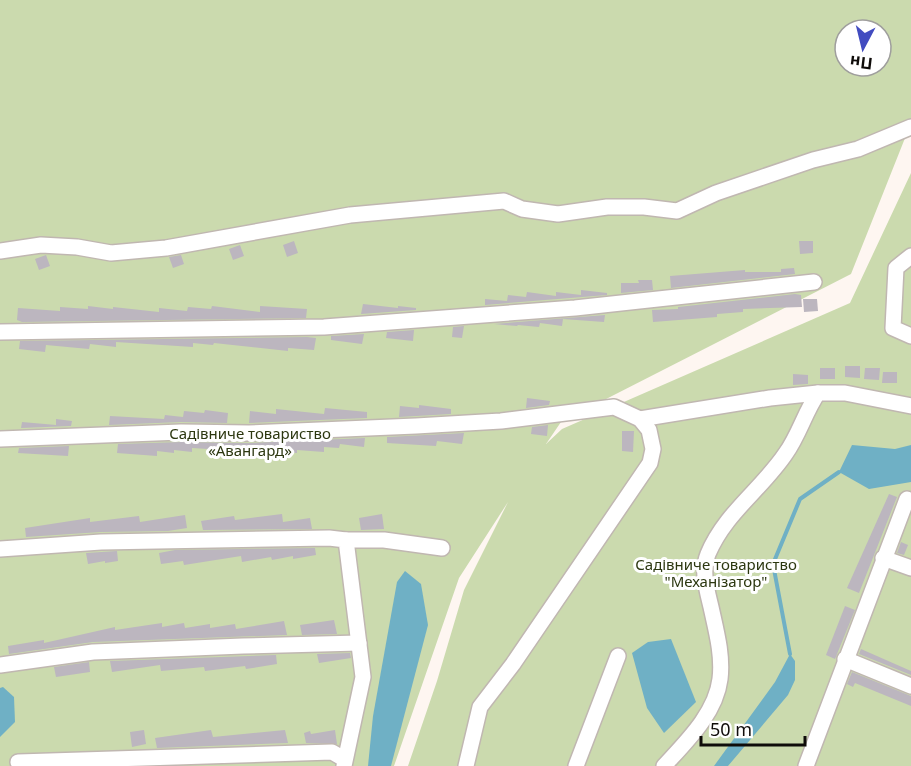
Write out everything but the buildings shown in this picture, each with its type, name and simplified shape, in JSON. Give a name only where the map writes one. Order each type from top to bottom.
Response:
[{"type":"street","points":[[0,251],[41,245],[77,247],[111,253],[166,248],[350,215],[504,201],[522,209],[558,214],[607,207],[644,207],[677,211],[716,193],[813,160],[858,149],[911,127]]},
{"type":"street","points":[[911,256],[896,268],[893,328],[911,336]]},
{"type":"street","points":[[0,332],[324,327],[575,308],[814,282]]},
{"type":"street","points":[[640,419],[770,398],[818,393],[845,393],[911,406]]},
{"type":"street","points":[[664,766],[688,740],[713,704],[720,679],[720,648],[705,583],[708,554],[726,521],[787,452],[818,393]]},
{"type":"street","points":[[0,440],[181,432],[249,433],[416,426],[501,421],[614,407],[640,419],[649,430],[653,449],[651,463],[513,664],[480,706],[466,766]]},
{"type":"street","points":[[808,765],[845,659],[907,499]]},
{"type":"street","points":[[0,549],[101,542],[329,538],[384,540],[442,548]]},
{"type":"street","points":[[18,762],[332,753],[344,763],[363,677],[346,540]]},
{"type":"street","points":[[883,558],[911,568]]},
{"type":"street","points":[[0,665],[93,652],[359,644]]},
{"type":"street","points":[[576,766],[618,656]]},
{"type":"street","points":[[845,659],[911,686]]},
{"type":"green space","points":[[0,0],[911,0],[911,123],[851,274],[561,422],[546,444],[562,429],[850,303],[911,173],[911,766],[408,766],[437,681],[464,590],[508,502],[459,578],[394,766],[0,766]]},
{"type":"water","points":[[852,445],[895,449],[911,445],[911,482],[869,489],[839,472]]},
{"type":"water","points":[[405,571],[421,584],[428,625],[391,766],[368,766],[373,716],[397,582]]},
{"type":"water","points":[[671,639],[696,702],[664,733],[647,708],[632,653],[648,642]]},
{"type":"water","points":[[790,654],[795,661],[795,680],[788,695],[728,766],[714,766],[775,682]]},
{"type":"water","points":[[3,687],[14,697],[15,722],[0,737],[0,688]]},
{"type":"waterway","points":[[790,654],[773,564],[800,499],[839,472]]},
{"type":"park label","name":"Садівниче товариство «Авангард»","points":[[250,442]]},
{"type":"park label","name":"Садівниче товариство \"Механізатор\"","points":[[716,572]]}]
